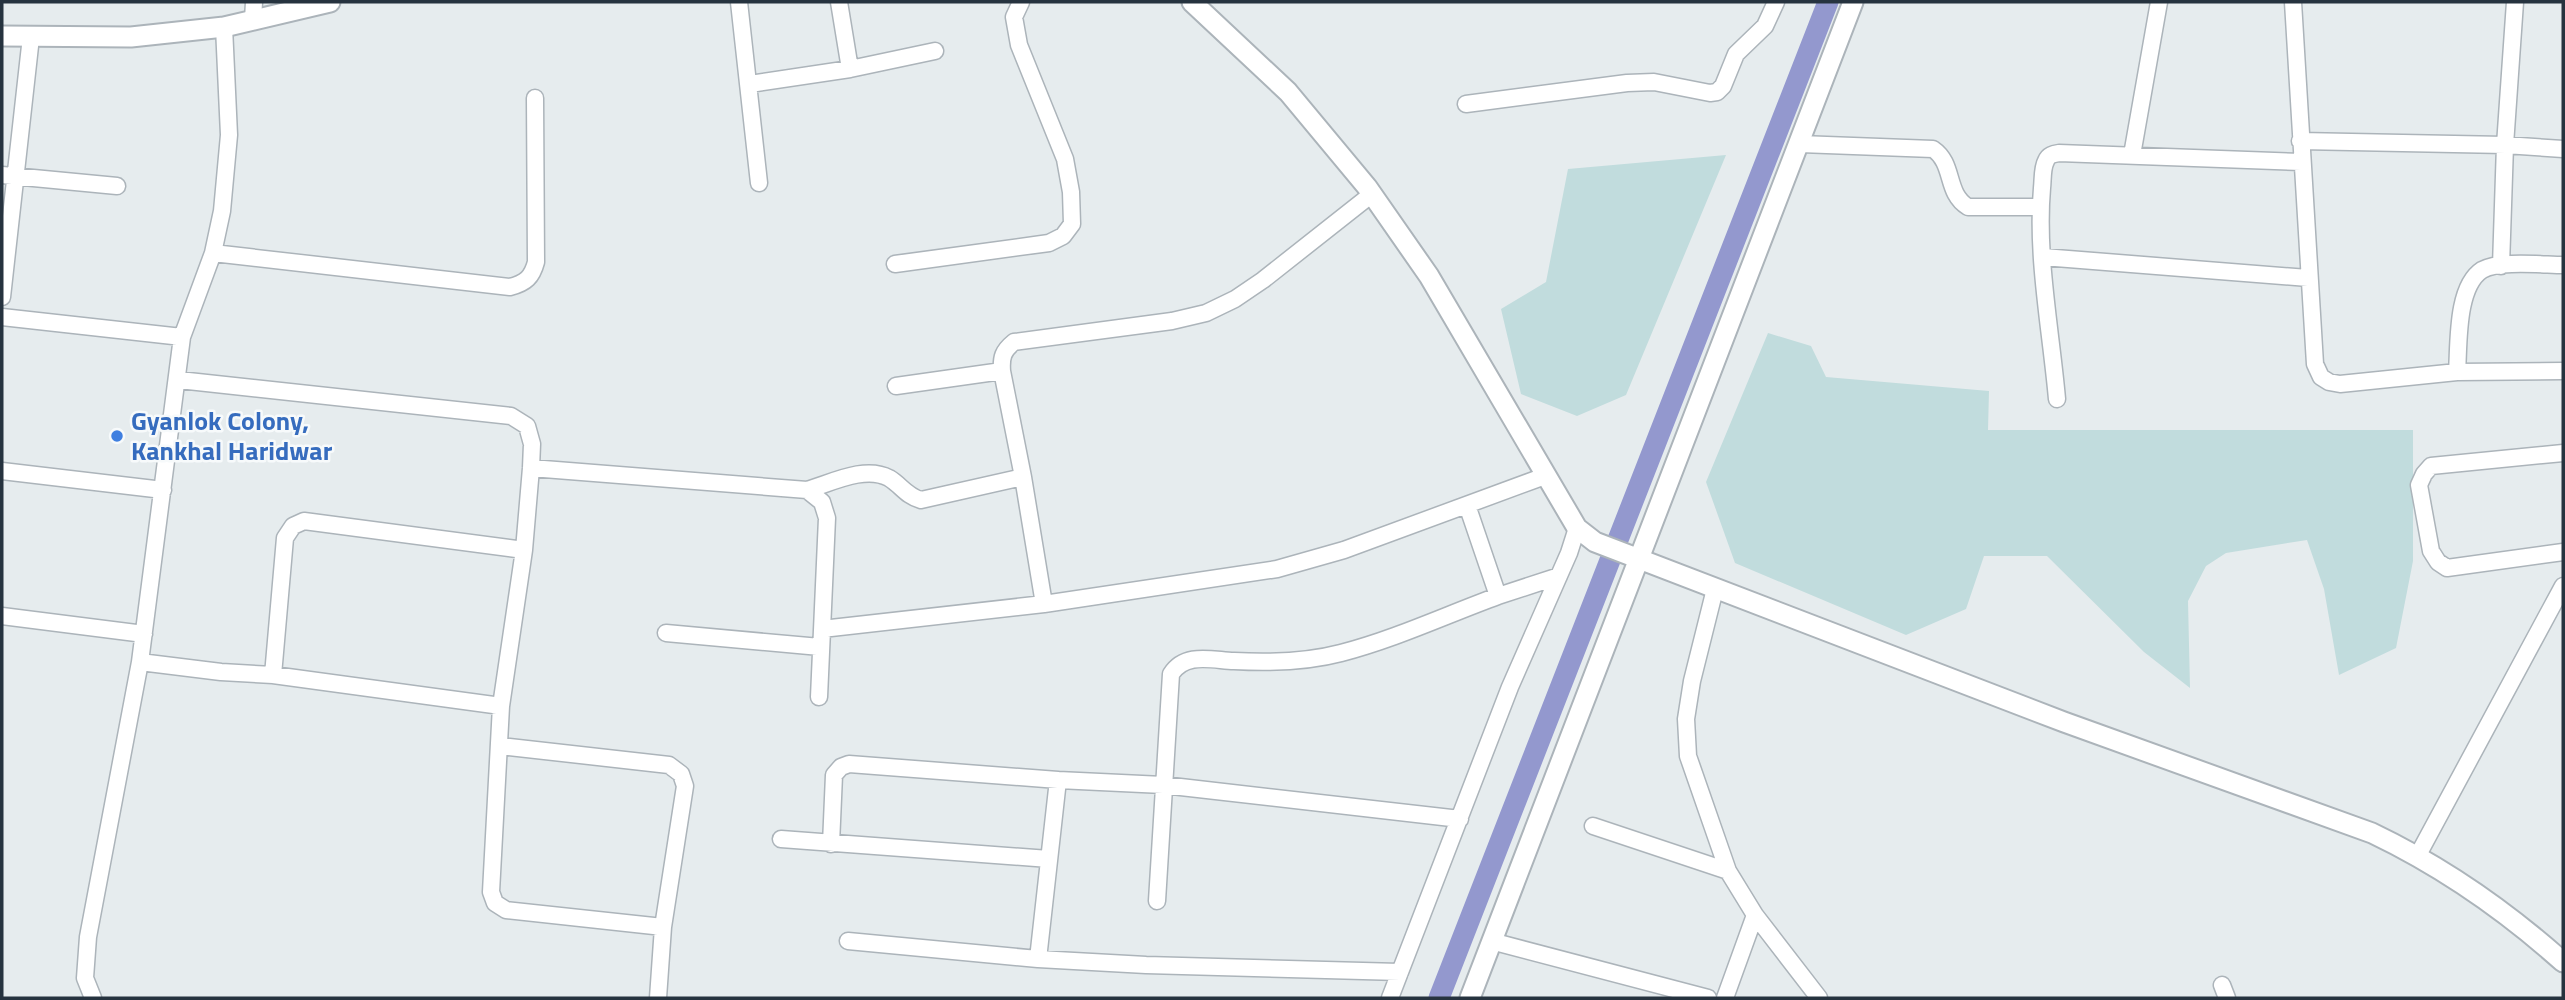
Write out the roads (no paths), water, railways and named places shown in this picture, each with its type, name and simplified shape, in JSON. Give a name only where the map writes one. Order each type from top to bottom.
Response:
[{"type":"street","points":[[2,36],[131,37],[224,27],[254,11],[330,2]]},
{"type":"street","points":[[739,2],[759,183]]},
{"type":"street","points":[[839,2],[850,69]]},
{"type":"street","points":[[895,264],[1049,243],[1063,236],[1072,224],[1071,192],[1065,159],[1019,45],[1014,17],[1021,2]]},
{"type":"street","points":[[1192,2],[1288,92],[1371,194],[1429,276],[1577,528],[1595,542],[2064,722],[2372,833],[2418,855],[2493,906],[2563,962]]},
{"type":"street","points":[[1466,104],[1627,83],[1654,82],[1717,92],[1723,86],[1736,54],[1765,26],[1776,2]]},
{"type":"street","points":[[1471,998],[1632,558],[1800,144],[1853,2]]},
{"type":"street","points":[[2132,155],[2159,2]]},
{"type":"street","points":[[2293,2],[2308,278],[2315,364],[2321,377],[2340,384],[2457,372],[2563,371]]},
{"type":"street","points":[[2501,266],[2505,145],[2515,2]]},
{"type":"street","points":[[93,998],[85,978],[88,937],[140,662],[179,380],[182,337],[214,253],[222,211],[229,135],[224,27]]},
{"type":"street","points":[[2,297],[8,176],[31,37]]},
{"type":"street","points":[[750,84],[850,69],[935,51]]},
{"type":"street","points":[[214,253],[510,287],[522,284],[532,275],[536,261],[535,98]]},
{"type":"street","points":[[2300,141],[2505,145],[2563,149]]},
{"type":"street","points":[[1800,144],[1933,149],[1946,160],[1953,189],[1959,201],[1968,206],[2040,207]]},
{"type":"street","points":[[2057,399],[2040,207],[2046,159],[2059,153],[2301,162]]},
{"type":"street","points":[[8,176],[117,186]]},
{"type":"street","points":[[1044,604],[1002,371],[1001,358],[1005,349],[1014,342],[1172,321],[1206,313],[1235,299],[1263,280],[1371,194]]},
{"type":"street","points":[[2043,257],[2308,278]]},
{"type":"street","points":[[2457,372],[2463,300],[2469,284],[2483,270],[2501,266],[2563,265]]},
{"type":"street","points":[[2,317],[182,337]]},
{"type":"street","points":[[896,386],[1002,371]]},
{"type":"street","points":[[179,380],[511,416],[527,426],[532,444],[531,468],[524,550],[501,706],[491,892],[495,904],[506,910],[663,928]]},
{"type":"street","points":[[2563,453],[2431,466],[2420,485],[2431,551],[2438,562],[2447,568],[2563,552]]},
{"type":"street","points":[[531,468],[807,490],[863,473],[880,474],[892,480],[910,497],[921,499],[1023,477]]},
{"type":"street","points":[[2,471],[163,490]]},
{"type":"street","points":[[822,629],[1044,604],[1277,569],[1344,550],[1545,476]]},
{"type":"street","points":[[807,490],[822,502],[827,518],[820,697]]},
{"type":"street","points":[[1467,505],[1498,596]]},
{"type":"street","points":[[272,675],[285,538],[293,526],[304,521],[524,550]]},
{"type":"street","points":[[1390,998],[1510,687],[1577,528]]},
{"type":"street","points":[[1157,901],[1171,674],[1177,664],[1189,659],[1253,662],[1298,660],[1340,653],[1559,576]]},
{"type":"street","points":[[1715,589],[1692,681],[1686,719],[1688,757],[1728,871],[1755,915],[1819,998]]},
{"type":"street","points":[[2418,855],[2561,594]]},
{"type":"street","points":[[2,616],[144,635]]},
{"type":"street","points":[[666,633],[820,647]]},
{"type":"street","points":[[140,662],[272,675],[501,706]]},
{"type":"street","points":[[500,746],[670,765],[681,774],[685,786],[663,928],[658,998]]},
{"type":"street","points":[[831,844],[834,775],[841,767],[849,764],[1163,785],[1460,818]]},
{"type":"street","points":[[1038,959],[1058,780]]},
{"type":"street","points":[[1593,826],[1728,871]]},
{"type":"street","points":[[781,839],[1049,859]]},
{"type":"street","points":[[1725,998],[1755,915]]},
{"type":"street","points":[[1492,940],[1708,998]]},
{"type":"street","points":[[848,941],[1038,959],[1146,965],[1400,972]]},
{"type":"waterway","points":[[1439,998],[1828,2]]},
{"type":"place","name":"Gyanlok Colony, Kankhal Haridwar","points":[[117,436]]}]
